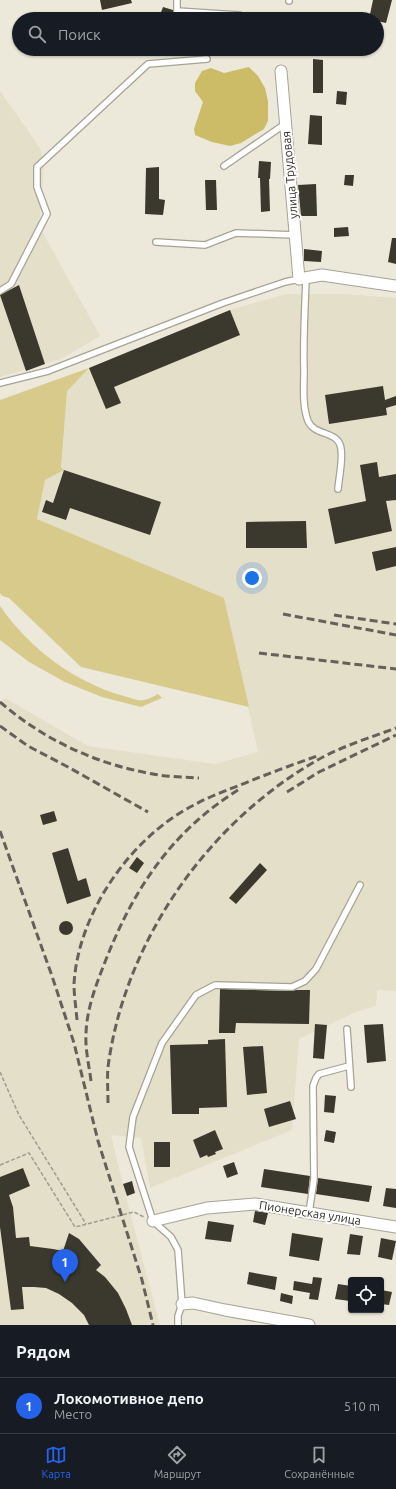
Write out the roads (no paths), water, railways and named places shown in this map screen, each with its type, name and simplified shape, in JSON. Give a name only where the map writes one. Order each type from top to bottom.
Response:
[{"type":"street","name":"улица Трудовая","points":[[281,71],[295,235],[303,278]]},
{"type":"street","points":[[303,278],[322,275],[396,286]]},
{"type":"street","name":"Пионерская улица","points":[[153,1221],[207,1208],[255,1204],[396,1227]]},
{"type":"street","points":[[182,1304],[193,1303],[309,1325]]},
{"type":"lane","points":[[177,0],[178,11],[198,12]]},
{"type":"lane","points":[[0,292],[11,284],[47,214],[37,187],[37,167],[148,64],[207,59]]},
{"type":"lane","points":[[224,166],[286,124]]},
{"type":"lane","points":[[156,242],[205,245],[236,233],[295,235]]},
{"type":"lane","points":[[0,383],[48,370],[223,303],[285,282],[303,278],[304,397],[309,422],[311,425],[320,432],[333,436],[339,441],[342,450],[338,489]]},
{"type":"lane","points":[[178,1325],[178,1316],[182,1304],[178,1250],[171,1237],[153,1221],[129,1147],[133,1117],[162,1043],[196,995],[215,985],[292,987],[305,981],[316,969],[360,886]]},
{"type":"lane","points":[[347,1029],[351,1087]]},
{"type":"lane","points":[[309,1212],[314,1179],[313,1086],[316,1078],[320,1074],[350,1066]]},
{"type":"railway","points":[[283,614],[396,635]]},
{"type":"railway","points":[[334,615],[396,624]]},
{"type":"railway","points":[[259,653],[396,669]]},
{"type":"railway","points":[[0,702],[34,728],[91,757],[132,770],[153,774],[199,778]]},
{"type":"railway","points":[[0,726],[28,746],[148,812]]},
{"type":"railway","points":[[108,1103],[108,1067],[117,1019],[133,973],[154,929],[180,887],[210,849],[244,814],[282,783],[323,757],[396,728]]},
{"type":"railway","points":[[287,792],[319,772],[396,735]]},
{"type":"railway","points":[[77,1020],[74,984],[78,957],[86,931],[97,905],[112,880],[129,857],[149,836],[171,819],[194,805],[222,792],[320,755]]},
{"type":"railway","points":[[91,1081],[86,1039],[90,1006],[105,962],[128,911],[157,865],[174,844],[193,824],[214,806],[238,790]]},
{"type":"railway","points":[[0,831],[52,976],[74,1043],[98,1141],[142,1280],[153,1325]]},
{"type":"place","name":"Локомотивное депо","points":[[65,1282]]}]
